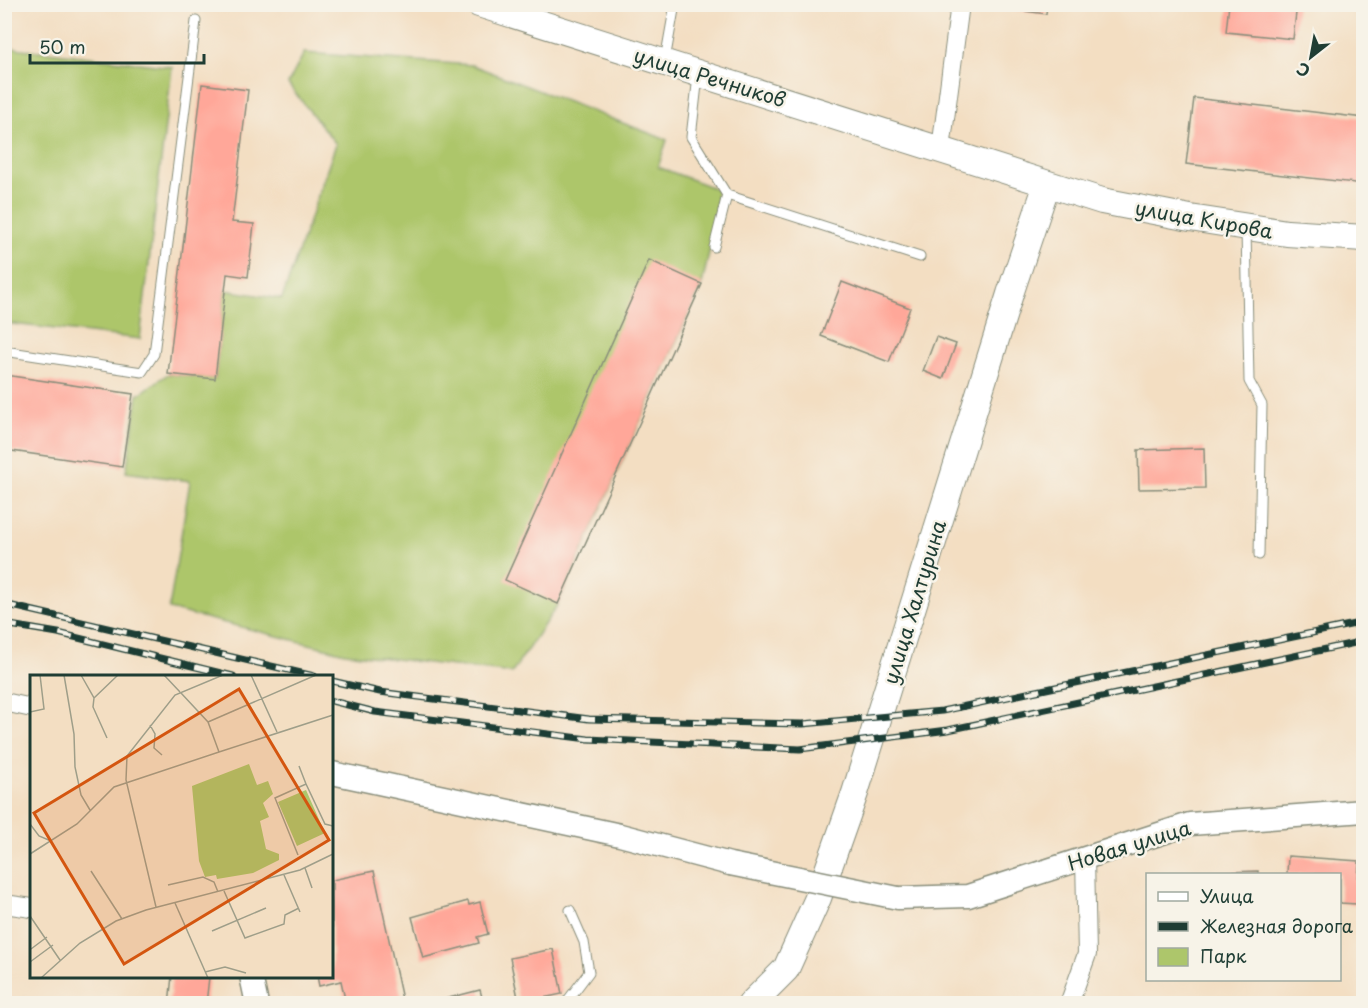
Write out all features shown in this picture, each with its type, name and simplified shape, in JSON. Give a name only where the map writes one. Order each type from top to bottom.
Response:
[{"type":"main road","name":"улица Речников","points":[[479,4],[1047,184]]},
{"type":"main road","name":"улица Кирова","points":[[1047,184],[1102,201],[1287,233],[1364,238]]},
{"type":"main road","name":"улица Халтурина","points":[[750,1004],[786,969],[818,898],[855,793],[1006,306],[1047,184]]},
{"type":"street","points":[[941,149],[960,4]]},
{"type":"street","points":[[4,702],[30,708]]},
{"type":"street","name":"Новая улица","points":[[333,773],[620,835],[730,864],[898,898],[968,896],[1190,824],[1364,811]]},
{"type":"street","points":[[1069,1004],[1087,954],[1085,858]]},
{"type":"street","points":[[4,904],[30,908]]},
{"type":"street","points":[[251,978],[257,1004]]},
{"type":"lane","points":[[664,62],[675,4]]},
{"type":"lane","points":[[4,351],[142,372],[154,354],[196,21]]},
{"type":"lane","points":[[698,73],[691,137],[728,195],[920,257]]},
{"type":"lane","points":[[714,247],[728,195]]},
{"type":"lane","points":[[1246,226],[1249,381],[1262,405],[1259,555]]},
{"type":"lane","points":[[565,1004],[589,972],[584,942],[570,910]]},
{"type":"green space","points":[[5,47],[172,67],[140,339],[5,323]]},
{"type":"green space","points":[[304,53],[472,65],[667,140],[658,167],[717,189],[716,222],[702,284],[558,604],[512,673],[345,653],[169,609],[190,481],[126,472],[138,395],[168,374],[215,379],[225,290],[282,299],[336,144],[288,84]]},
{"type":"building","points":[[994,4],[1047,4],[1046,14],[994,7]]},
{"type":"building","points":[[1229,4],[1297,4],[1293,39],[1226,32]]},
{"type":"building","points":[[202,84],[248,90],[232,222],[254,224],[248,277],[227,274],[215,379],[168,374]]},
{"type":"building","points":[[1194,98],[1364,118],[1364,184],[1186,164]]},
{"type":"building","points":[[649,260],[702,284],[558,604],[505,580]]},
{"type":"building","points":[[842,282],[910,308],[889,362],[821,336]]},
{"type":"building","points":[[936,337],[956,344],[943,379],[923,371]]},
{"type":"building","points":[[5,375],[133,394],[122,467],[5,450]]},
{"type":"building","points":[[1204,448],[1205,488],[1139,489],[1138,450]]},
{"type":"building","points":[[1288,856],[1359,861],[1357,904],[1341,903],[1341,873],[1287,873]]},
{"type":"building","points":[[374,871],[403,1004],[346,1004],[341,981],[319,986],[317,978],[333,978],[333,880]]},
{"type":"building","points":[[1258,871],[1258,873],[1198,873]]},
{"type":"building","points":[[468,901],[469,905],[480,902],[488,934],[477,937],[479,943],[423,958],[412,917]]},
{"type":"building","points":[[553,949],[562,994],[519,1003],[510,958]]},
{"type":"building","points":[[172,978],[209,978],[206,1004],[169,1004]]},
{"type":"building","points":[[480,990],[484,1004],[429,1004],[429,1003]]},
{"type":"railway","points":[[4,604],[310,675]]},
{"type":"railway","points":[[333,681],[380,692],[589,719],[803,724],[942,711],[1364,622]]},
{"type":"railway","points":[[4,624],[58,633],[229,675]]},
{"type":"railway","points":[[333,701],[375,712],[588,739],[800,749],[948,730],[1364,641]]}]
